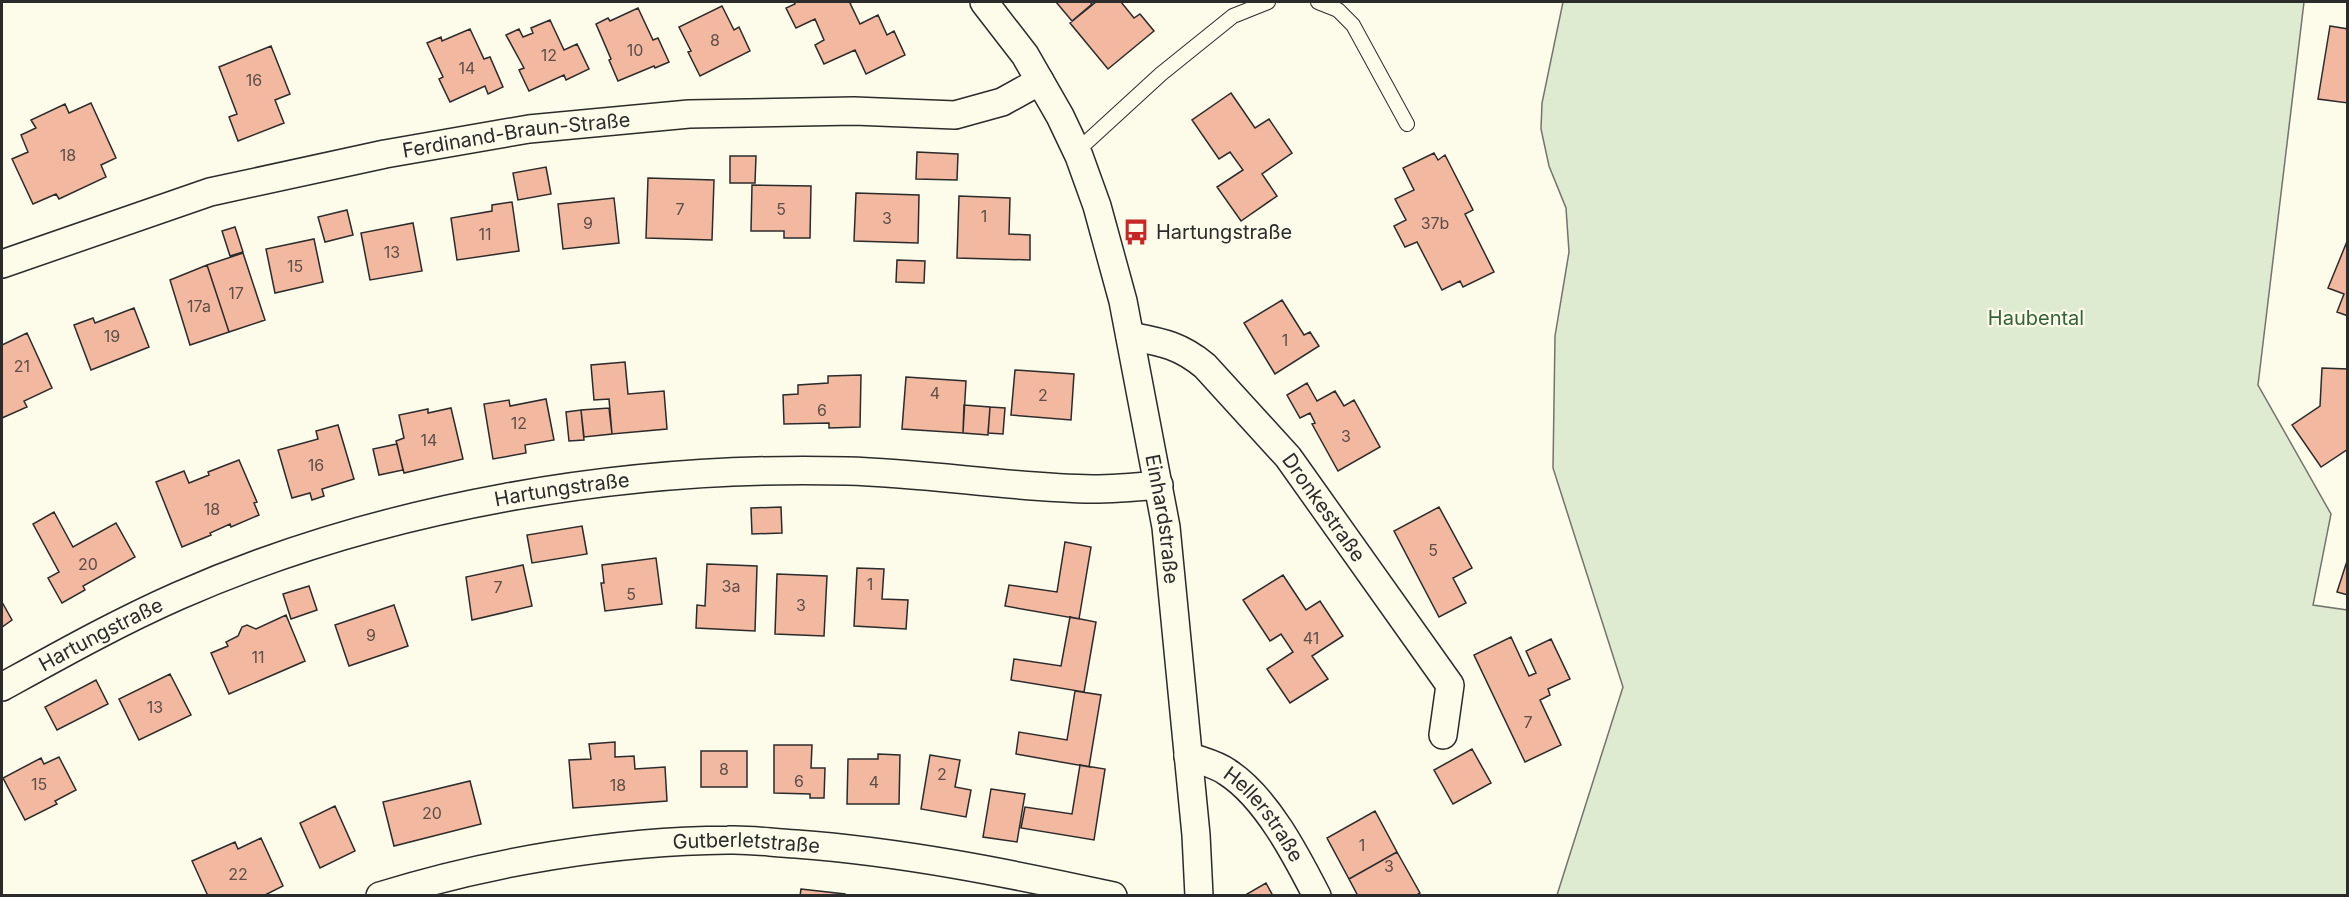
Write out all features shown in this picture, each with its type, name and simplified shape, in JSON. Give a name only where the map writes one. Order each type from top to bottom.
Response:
[{"type":"street","name":"Einhardstraße","points":[[984,2],[1007,30],[1040,81],[1077,151],[1097,206],[1131,336],[1159,484],[1171,570],[1199,896]]},
{"type":"street","name":"Ferdinand-Braun-Straße","points":[[2,264],[210,192],[385,154],[496,134],[689,114],[854,111],[955,115],[1002,102],[1040,81]]},
{"type":"street","name":"Dronkestraße","points":[[1131,336],[1168,343],[1189,353],[1205,366],[1288,457],[1450,685],[1443,735]]},
{"type":"street","name":"Hartungstraße","points":[[2,687],[107,629],[181,595],[254,566],[406,519],[543,491],[669,476],[847,471],[1092,489],[1159,484]]},
{"type":"street","name":"Hellerstraße","points":[[1188,756],[1226,771],[1254,793],[1299,860],[1317,896]]},
{"type":"street","name":"Gutberletstraße","points":[[380,896],[467,873],[579,851],[655,843],[729,840],[846,848],[936,860],[1113,896]]},
{"type":"lane","points":[[1077,151],[1161,74],[1233,16],[1268,2]]},
{"type":"lane","points":[[1318,2],[1338,10],[1353,25],[1407,124]]},
{"type":"green space","name":"Haubental","points":[[1563,2],[2304,2],[2258,385],[2331,514],[2313,605],[2347,610],[2347,895],[1557,895],[1623,687],[1553,468],[1555,336],[1569,252],[1566,208],[1549,166],[1541,129],[1542,103]]},
{"type":"building","points":[[794,2],[852,2],[850,3],[860,24],[878,15],[887,35],[894,31],[905,55],[866,74],[855,50],[824,64],[815,45],[824,40],[815,19],[796,28],[786,8],[795,4]]},
{"type":"building","points":[[1056,2],[1090,2],[1092,4],[1072,21]]},
{"type":"building","points":[[1096,2],[1121,2],[1134,18],[1140,14],[1154,31],[1108,69],[1070,23]]},
{"type":"building","points":[[722,6],[734,30],[739,27],[750,51],[700,76],[679,27]]},
{"type":"building","points":[[638,8],[653,40],[658,38],[669,62],[618,81],[596,24],[608,18],[610,21]]},
{"type":"building","points":[[550,20],[564,50],[577,44],[589,69],[566,80],[564,75],[529,91],[519,70],[524,68],[506,35],[519,29],[523,37],[533,33],[531,28]]},
{"type":"building","points":[[2330,26],[2348,29],[2348,103],[2318,99]]},
{"type":"building","points":[[470,29],[484,59],[490,57],[503,87],[488,94],[485,86],[450,102],[439,79],[443,77],[427,43],[441,37],[442,41]]},
{"type":"building","points":[[271,46],[290,94],[275,100],[284,123],[238,141],[229,117],[237,114],[219,67]]},
{"type":"building","points":[[1231,93],[1255,128],[1269,119],[1292,153],[1262,174],[1277,196],[1241,221],[1217,187],[1243,170],[1230,152],[1219,159],[1192,120]]},
{"type":"building","points":[[91,103],[116,158],[101,165],[106,177],[59,199],[56,194],[33,204],[12,159],[28,152],[21,135],[36,128],[31,120],[65,104],[69,113]]},
{"type":"building","points":[[917,152],[958,154],[957,180],[916,179]]},
{"type":"building","points":[[1434,153],[1438,160],[1445,155],[1473,210],[1465,214],[1494,272],[1463,287],[1460,281],[1442,290],[1417,242],[1405,247],[1394,226],[1406,220],[1395,199],[1414,190],[1403,168]]},
{"type":"building","points":[[730,156],[756,156],[755,183],[730,183]]},
{"type":"building","points":[[546,167],[551,194],[518,200],[513,173]]},
{"type":"building","points":[[648,178],[714,180],[712,240],[646,238]]},
{"type":"building","points":[[752,185],[811,186],[810,238],[784,238],[784,231],[751,231]]},
{"type":"building","points":[[856,193],[919,195],[918,243],[854,241]]},
{"type":"building","points":[[959,196],[1010,198],[1009,234],[1030,235],[1030,260],[957,258]]},
{"type":"building","points":[[614,198],[619,243],[563,249],[558,204]]},
{"type":"building","points":[[512,202],[519,251],[457,260],[451,218],[492,211],[492,205]]},
{"type":"building","points":[[347,210],[353,235],[325,242],[318,217]]},
{"type":"building","points":[[413,223],[422,271],[370,280],[361,233]]},
{"type":"building","points":[[235,227],[243,252],[230,256],[222,231]]},
{"type":"building","points":[[314,239],[323,282],[275,293],[266,249]]},
{"type":"building","points":[[2348,239],[2348,316],[2337,312],[2344,294],[2328,288]]},
{"type":"building","points":[[243,253],[265,320],[229,332],[207,265]]},
{"type":"building","points":[[897,260],[925,261],[924,283],[896,282]]},
{"type":"building","points":[[207,265],[229,332],[190,345],[170,280]]},
{"type":"building","points":[[1282,300],[1304,335],[1310,332],[1319,346],[1275,374],[1244,323]]},
{"type":"building","points":[[134,308],[149,347],[91,370],[74,325],[93,318],[95,323]]},
{"type":"building","points":[[27,333],[52,388],[24,401],[27,407],[2,418],[2,345]]},
{"type":"building","points":[[625,362],[628,394],[664,391],[667,429],[612,434],[609,399],[594,400],[591,365]]},
{"type":"building","points":[[2322,368],[2348,369],[2348,449],[2321,467],[2292,425],[2320,406]]},
{"type":"building","points":[[1015,370],[1074,374],[1071,420],[1011,415]]},
{"type":"building","points":[[861,375],[860,427],[829,428],[829,423],[784,424],[783,395],[798,394],[798,385],[828,383],[828,376]]},
{"type":"building","points":[[906,377],[966,381],[963,433],[902,429]]},
{"type":"building","points":[[1307,383],[1317,401],[1335,391],[1344,406],[1354,400],[1380,447],[1338,471],[1312,424],[1315,423],[1310,413],[1300,418],[1287,395]]},
{"type":"building","points":[[546,399],[554,440],[525,445],[526,453],[493,459],[484,404],[509,400],[510,406]]},
{"type":"building","points":[[964,405],[990,407],[988,435],[963,433]]},
{"type":"building","points":[[990,407],[1005,408],[1003,434],[988,433]]},
{"type":"building","points":[[451,408],[463,459],[404,473],[396,441],[404,438],[399,415],[428,409],[428,413]]},
{"type":"building","points":[[609,408],[612,434],[584,437],[581,410]]},
{"type":"building","points":[[581,410],[584,440],[569,441],[566,412]]},
{"type":"building","points":[[338,425],[354,479],[322,489],[324,496],[312,500],[310,493],[292,498],[278,450],[318,439],[316,431]]},
{"type":"building","points":[[397,444],[403,470],[379,475],[373,449]]},
{"type":"building","points":[[239,460],[257,502],[254,503],[259,515],[231,527],[230,524],[182,547],[156,482],[184,471],[189,483],[209,475],[208,472]]},
{"type":"building","points":[[781,507],[782,533],[752,534],[751,508]]},
{"type":"building","points":[[1439,507],[1472,568],[1453,578],[1466,603],[1439,617],[1394,531]]},
{"type":"building","points":[[54,512],[73,547],[116,523],[135,557],[83,586],[85,590],[62,603],[48,578],[59,572],[33,524]]},
{"type":"building","points":[[582,526],[587,554],[532,563],[527,535]]},
{"type":"building","points":[[1065,542],[1091,547],[1079,619],[1005,606],[1009,585],[1057,592]]},
{"type":"building","points":[[656,558],[662,604],[605,611],[601,583],[604,583],[602,565]]},
{"type":"building","points":[[2348,558],[2348,595],[2337,592]]},
{"type":"building","points":[[707,564],[757,566],[755,631],[696,628],[697,605],[705,606]]},
{"type":"building","points":[[523,565],[532,606],[472,620],[466,577]]},
{"type":"building","points":[[857,568],[884,569],[882,599],[908,600],[906,629],[854,626]]},
{"type":"building","points":[[777,574],[827,576],[824,636],[775,634]]},
{"type":"building","points":[[1283,575],[1306,610],[1320,601],[1343,636],[1312,656],[1328,679],[1290,703],[1267,669],[1293,652],[1281,634],[1270,641],[1243,600]]},
{"type":"building","points":[[309,586],[317,610],[291,619],[283,594]]},
{"type":"building","points":[[2,602],[12,620],[2,627]]},
{"type":"building","points":[[394,605],[408,646],[349,666],[335,625]]},
{"type":"building","points":[[286,615],[305,661],[229,694],[211,653],[228,646],[226,642],[238,636],[242,627],[247,625],[256,629]]},
{"type":"building","points":[[1070,617],[1096,622],[1084,692],[1011,680],[1014,659],[1061,666]]},
{"type":"building","points":[[1511,637],[1529,676],[1536,673],[1526,651],[1551,639],[1570,679],[1548,689],[1550,695],[1540,700],[1561,745],[1525,762],[1474,655]]},
{"type":"building","points":[[170,674],[191,715],[139,740],[119,699]]},
{"type":"building","points":[[96,680],[108,704],[57,730],[45,707]]},
{"type":"building","points":[[1075,691],[1101,695],[1089,767],[1016,754],[1019,732],[1067,740]]},
{"type":"building","points":[[615,742],[615,757],[634,756],[635,769],[665,767],[667,801],[573,808],[569,760],[591,759],[589,744]]},
{"type":"building","points":[[774,745],[812,745],[811,768],[825,768],[824,798],[810,798],[810,794],[774,793]]},
{"type":"building","points":[[1472,749],[1491,783],[1453,804],[1434,770]]},
{"type":"building","points":[[701,751],[747,751],[747,787],[701,787]]},
{"type":"building","points":[[878,754],[900,755],[899,804],[847,804],[848,759],[878,759]]},
{"type":"building","points":[[930,755],[960,760],[955,787],[971,790],[966,817],[921,809]]},
{"type":"building","points":[[59,757],[76,790],[55,801],[57,804],[25,820],[3,778],[41,758],[44,764]]},
{"type":"building","points":[[1080,765],[1105,769],[1094,840],[1021,828],[1025,807],[1072,814]]},
{"type":"building","points":[[470,781],[481,824],[394,846],[383,802]]},
{"type":"building","points":[[991,789],[1025,794],[1017,842],[983,837]]},
{"type":"building","points":[[335,806],[355,851],[320,868],[300,823]]},
{"type":"building","points":[[1375,811],[1397,852],[1349,879],[1327,838]]},
{"type":"building","points":[[261,838],[283,886],[263,896],[208,896],[192,861],[235,842],[238,849]]},
{"type":"building","points":[[1397,852],[1420,893],[1415,896],[1358,896],[1349,879]]},
{"type":"building","points":[[1266,883],[1273,896],[1248,896],[1247,894]]},
{"type":"building","points":[[801,889],[845,894],[845,896],[800,896]]},
{"type":"place","name":"Hartungstraße","points":[[1136,232]]}]
